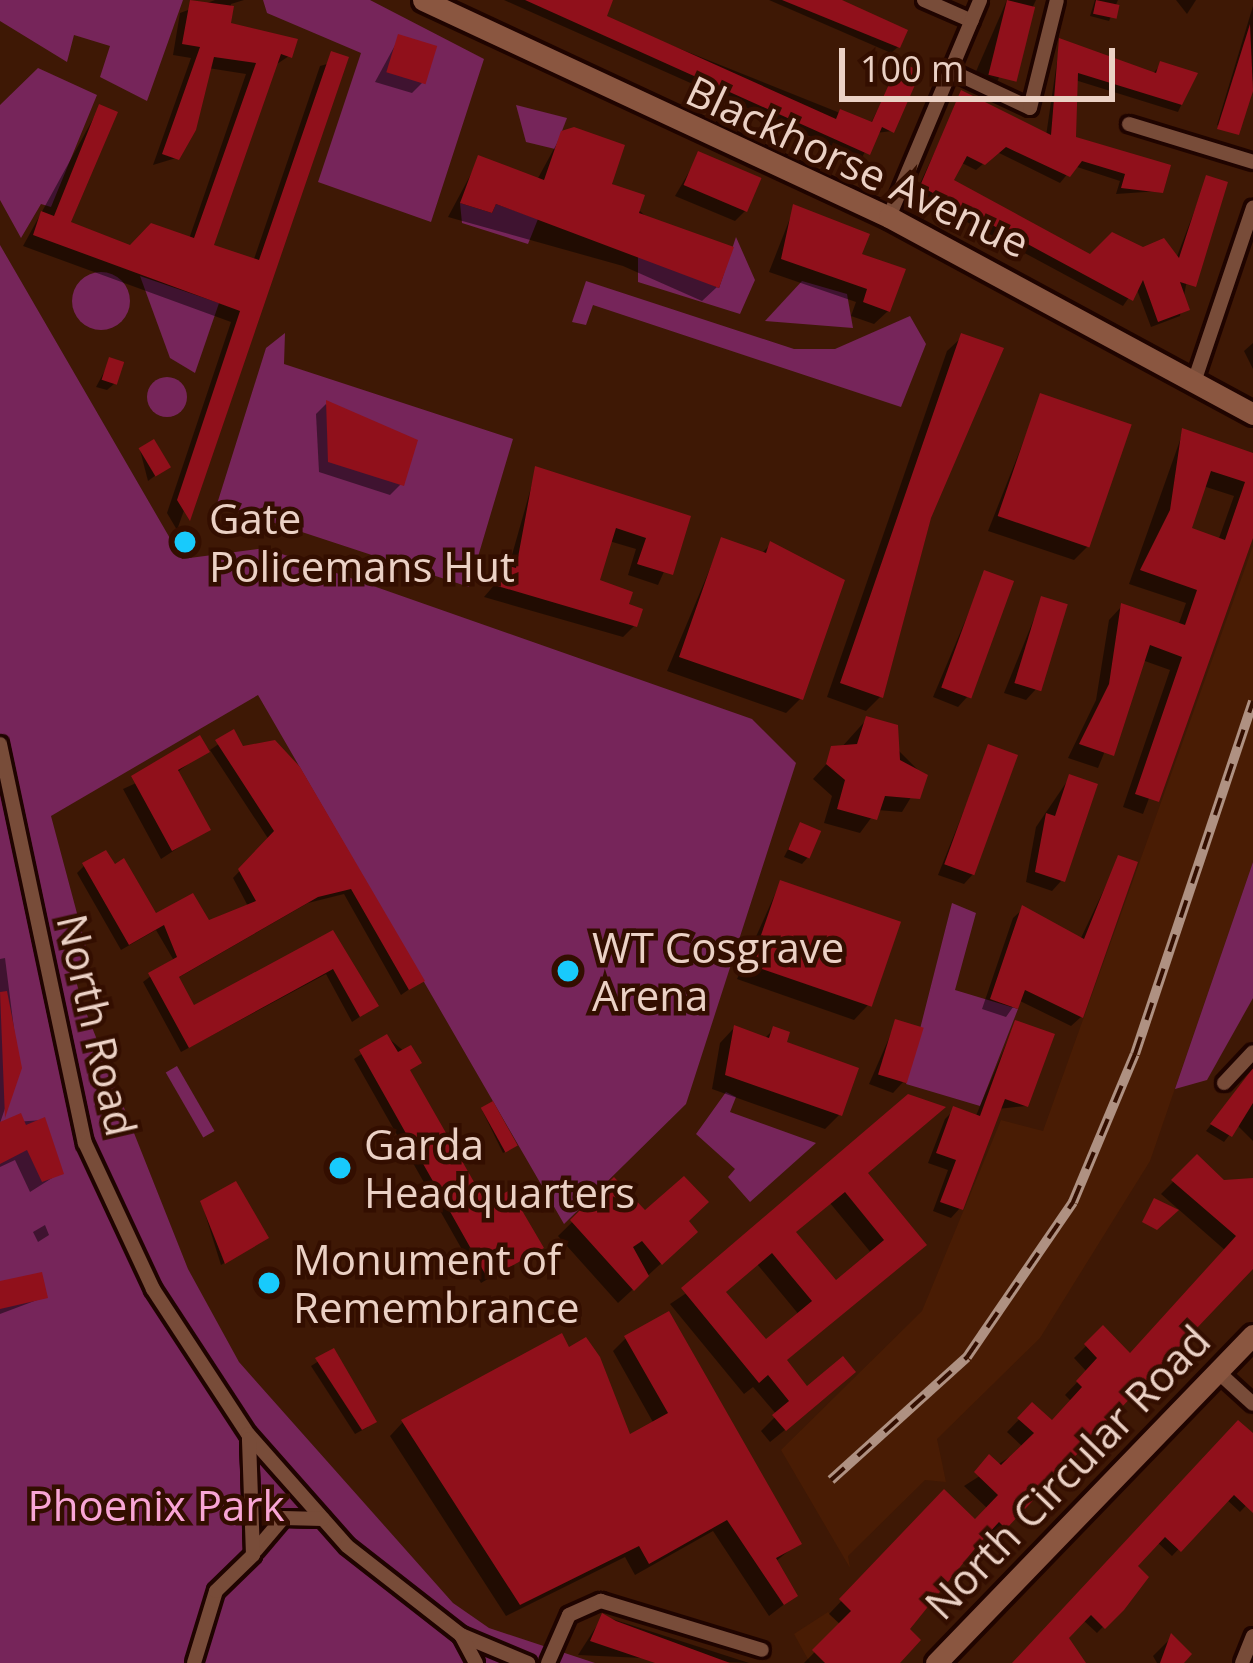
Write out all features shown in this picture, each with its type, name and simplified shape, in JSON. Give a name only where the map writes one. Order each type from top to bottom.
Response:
[{"type":"main road","name":"Blackhorse Avenue","points":[[423,0],[889,217],[1253,414]]},
{"type":"main road","name":"North Circular Road","points":[[937,1663],[1253,1335]]},
{"type":"street","points":[[924,0],[971,21]]},
{"type":"street","points":[[889,217],[980,0]]},
{"type":"street","points":[[951,70],[1030,108],[1057,0]]},
{"type":"street","points":[[1129,124],[1253,162]]},
{"type":"street","points":[[1195,379],[1253,208]]},
{"type":"street","name":"North Road","points":[[0,744],[85,1143],[153,1289],[248,1434]]},
{"type":"street","points":[[1224,1083],[1253,1052]]},
{"type":"street","points":[[1218,1372],[1253,1404]]},
{"type":"street","points":[[248,1434],[382,1580],[461,1635],[528,1663]]},
{"type":"street","points":[[248,1434],[253,1555]]},
{"type":"street","points":[[194,1663],[216,1591],[283,1518],[323,1519]]},
{"type":"street","points":[[548,1663],[569,1615],[602,1601],[762,1650]]},
{"type":"street","points":[[461,1635],[476,1663]]},
{"type":"street","points":[[1242,1663],[1253,1636]]},
{"type":"shaded area","points":[[1253,546],[1253,862],[1150,1161],[1040,1338],[937,1439],[946,1482],[925,1480],[848,1556],[850,1568],[781,1450],[922,1311],[1001,1120],[1043,1131]]},
{"type":"shaded area","points":[[828,1612],[877,1663],[810,1663],[794,1634]]},
{"type":"green space","points":[[0,0],[183,0],[147,101],[100,77],[110,46],[74,35],[67,62],[0,21]]},
{"type":"green space","points":[[263,0],[370,0],[484,59],[431,222],[318,182],[361,53],[267,13]]},
{"type":"green space","points":[[38,68],[97,95],[51,207],[41,204],[21,238],[0,200],[0,105]]},
{"type":"green space","points":[[516,105],[567,118],[555,149],[526,142]]},
{"type":"green space","points":[[460,203],[492,213],[496,204],[538,219],[528,244],[462,223]]},
{"type":"green space","points":[[736,237],[755,280],[740,314],[638,282],[638,252],[719,288]]},
{"type":"green space","name":"Phoenix Park","points":[[0,245],[182,559],[265,548],[752,719],[796,763],[686,1104],[564,1224],[258,695],[51,816],[90,962],[72,967],[82,1002],[188,1269],[239,1362],[453,1603],[489,1628],[595,1663],[0,1663]]},
{"type":"green space","points":[[101,272],[121,281],[130,301],[121,321],[101,330],[81,321],[72,301],[81,281]]},
{"type":"green space","points":[[140,276],[219,303],[195,373],[170,358]]},
{"type":"green space","points":[[586,281],[794,349],[835,349],[910,316],[926,344],[901,407],[593,305],[586,325],[572,322]]},
{"type":"green space","points":[[802,281],[847,294],[853,328],[765,321]]},
{"type":"green space","points":[[285,333],[284,364],[513,439],[469,587],[217,504],[266,348]]},
{"type":"green space","points":[[167,377],[181,383],[187,397],[181,411],[167,417],[153,411],[147,397],[153,383]]},
{"type":"green space","points":[[1253,862],[1253,998],[1207,1080],[1175,1089]]},
{"type":"green space","points":[[952,903],[976,913],[955,990],[1018,1009],[980,1106],[906,1084]]},
{"type":"green space","points":[[177,1066],[214,1131],[203,1137],[166,1072]]},
{"type":"green space","points":[[726,1092],[736,1097],[730,1112],[816,1143],[750,1202],[728,1177],[735,1169],[696,1134]]},
{"type":"building","points":[[190,0],[234,6],[231,23],[298,39],[292,58],[281,54],[214,245],[259,260],[331,51],[349,57],[190,521],[177,500],[240,311],[33,235],[41,211],[54,216],[99,104],[118,112],[71,222],[130,245],[151,223],[194,238],[256,63],[214,57],[196,130],[179,160],[162,154],[200,47],[182,44]]},
{"type":"building","points":[[525,0],[613,0],[607,16],[836,119],[840,109],[872,122],[899,62],[921,71],[894,133],[882,127],[870,155]]},
{"type":"building","points":[[782,0],[842,0],[908,30],[900,48]]},
{"type":"building","points":[[1007,0],[1035,7],[1017,82],[988,75]]},
{"type":"building","points":[[1096,0],[1119,5],[1117,19],[1093,14]]},
{"type":"building","points":[[1250,24],[1253,91],[1239,135],[1217,129]]},
{"type":"building","points":[[398,34],[437,46],[426,84],[386,72]]},
{"type":"building","points":[[1059,38],[1156,73],[1160,61],[1198,73],[1182,105],[1078,73],[1076,137],[1171,165],[1163,193],[1121,188],[1125,174],[1082,161],[1070,177],[1006,147],[985,165],[967,156],[954,180],[1090,254],[1112,232],[1143,247],[1164,238],[1179,258],[1206,175],[1228,182],[1196,287],[1180,282],[1190,310],[1158,322],[1143,280],[1133,301],[920,186],[961,90],[1051,135]]},
{"type":"building","points":[[574,127],[625,145],[612,184],[645,195],[639,213],[734,247],[719,288],[496,204],[492,213],[460,203],[478,155],[544,180],[561,131]]},
{"type":"building","points":[[698,151],[762,178],[747,212],[684,185]]},
{"type":"building","points":[[793,204],[870,234],[862,254],[906,269],[890,312],[863,302],[867,289],[781,259]]},
{"type":"building","points":[[961,333],[1004,348],[931,518],[883,698],[840,683]]},
{"type":"building","points":[[109,357],[124,362],[117,385],[102,380]]},
{"type":"building","points":[[1040,393],[1132,425],[1089,547],[998,516]]},
{"type":"building","points":[[326,400],[418,440],[404,486],[328,462]]},
{"type":"building","points":[[1182,428],[1253,453],[1253,538],[1159,802],[1135,794],[1182,657],[1150,645],[1114,756],[1079,744],[1109,684],[1121,603],[1185,625],[1197,590],[1140,570],[1170,510]],"holes":[[[1211,471],[1245,482],[1225,540],[1192,528]]]},
{"type":"building","points":[[154,439],[171,467],[156,477],[139,448]]},
{"type":"building","points":[[535,466],[691,516],[673,575],[637,564],[646,538],[616,528],[600,580],[633,592],[629,604],[643,609],[637,627],[494,585],[501,564],[516,568]]},
{"type":"building","points":[[721,537],[766,553],[770,541],[845,580],[803,700],[679,657]]},
{"type":"building","points":[[984,570],[1014,581],[971,698],[941,687]]},
{"type":"building","points":[[1041,596],[1068,604],[1041,691],[1014,683]]},
{"type":"building","points":[[866,716],[898,725],[900,760],[928,775],[920,799],[885,796],[877,820],[837,809],[845,780],[826,764],[831,746],[857,744]]},
{"type":"building","points":[[234,729],[243,746],[275,740],[300,767],[425,981],[409,990],[351,889],[318,897],[179,977],[194,1005],[333,930],[379,1006],[360,1017],[333,969],[189,1048],[148,973],[177,957],[164,925],[129,945],[82,863],[106,850],[115,864],[124,858],[156,913],[193,893],[209,920],[256,901],[238,869],[274,831],[215,740]]},
{"type":"building","points":[[200,735],[210,752],[178,770],[211,830],[172,851],[131,776]]},
{"type":"building","points":[[988,744],[1018,755],[974,875],[944,864]]},
{"type":"building","points":[[1069,774],[1098,784],[1065,882],[1035,872],[1046,813],[1055,816]]},
{"type":"building","points":[[800,822],[821,831],[809,859],[788,850]]},
{"type":"building","points":[[1118,855],[1138,862],[1083,1018],[1025,990],[1018,1009],[990,999],[1022,905],[1084,939]]},
{"type":"building","points":[[780,880],[901,922],[872,1007],[751,965]]},
{"type":"building","points":[[7,991],[22,1068],[5,1118],[0,992]]},
{"type":"building","points":[[895,1019],[924,1028],[907,1083],[878,1074]]},
{"type":"building","points":[[1015,1020],[1055,1034],[1028,1107],[1005,1099],[963,1210],[940,1202],[956,1160],[936,1153],[953,1106],[980,1116]]},
{"type":"building","points":[[734,1025],[769,1038],[773,1026],[790,1032],[787,1042],[859,1068],[842,1116],[725,1075]]},
{"type":"building","points":[[387,1034],[398,1052],[411,1045],[422,1063],[410,1070],[486,1203],[510,1190],[544,1248],[488,1279],[359,1050]]},
{"type":"building","points":[[1253,1068],[1253,1103],[1232,1137],[1210,1124]]},
{"type":"building","points":[[908,1094],[946,1107],[868,1173],[927,1245],[787,1360],[807,1386],[843,1356],[856,1372],[786,1431],[772,1415],[789,1401],[768,1375],[759,1383],[681,1288]],"holes":[[[845,1192],[884,1240],[836,1280],[796,1232]],[[772,1253],[812,1301],[766,1339],[726,1292]]]},
{"type":"building","points":[[493,1101],[518,1146],[505,1152],[481,1108]]},
{"type":"building","points":[[21,1113],[26,1125],[45,1117],[64,1174],[42,1182],[27,1150],[0,1164],[0,1122]]},
{"type":"building","points":[[1197,1154],[1224,1180],[1253,1178],[1253,1269],[1006,1529],[999,1522],[977,1546],[910,1629],[921,1640],[900,1663],[825,1663],[812,1650],[851,1611],[839,1599],[944,1489],[975,1519],[998,1495],[974,1472],[989,1454],[1001,1465],[1034,1433],[1017,1418],[1032,1402],[1052,1420],[1082,1387],[1076,1381],[1097,1358],[1084,1344],[1103,1325],[1130,1353],[1236,1236],[1171,1180]]},
{"type":"building","points":[[684,1176],[709,1202],[689,1221],[698,1232],[662,1265],[642,1241],[633,1247],[649,1276],[634,1291],[570,1220],[614,1177],[645,1210]]},
{"type":"building","points":[[236,1181],[269,1238],[225,1264],[200,1201]]},
{"type":"building","points":[[1154,1198],[1179,1210],[1157,1230],[1142,1222]]},
{"type":"building","points":[[42,1272],[48,1298],[0,1309],[0,1281]]},
{"type":"building","points":[[669,1311],[802,1544],[776,1558],[798,1596],[784,1605],[727,1520],[649,1564],[639,1546],[520,1605],[401,1420],[562,1333],[569,1347],[586,1337],[600,1357],[630,1434],[668,1413],[624,1336]]},
{"type":"building","points":[[334,1348],[377,1422],[362,1430],[315,1358]]},
{"type":"building","points":[[1238,1420],[1253,1433],[1253,1513],[1234,1495],[1181,1552],[1165,1537],[1138,1566],[1149,1577],[1124,1610],[1105,1629],[1091,1615],[1069,1638],[1086,1663],[1012,1663]]},
{"type":"building","points":[[602,1613],[730,1663],[655,1663],[590,1641]]},
{"type":"building","points":[[1171,1633],[1192,1654],[1184,1663],[1160,1663]]},
{"type":"railway","points":[[831,1480],[967,1357],[1073,1202],[1135,1054],[1253,701]]},
{"type":"place","name":"Gate Policemans Hut","points":[[185,542]]},
{"type":"place","name":"WT Cosgrave Arena","points":[[568,971]]},
{"type":"place","name":"Garda Headquarters","points":[[340,1168]]},
{"type":"place","name":"Monument of Remembrance","points":[[269,1283]]}]
